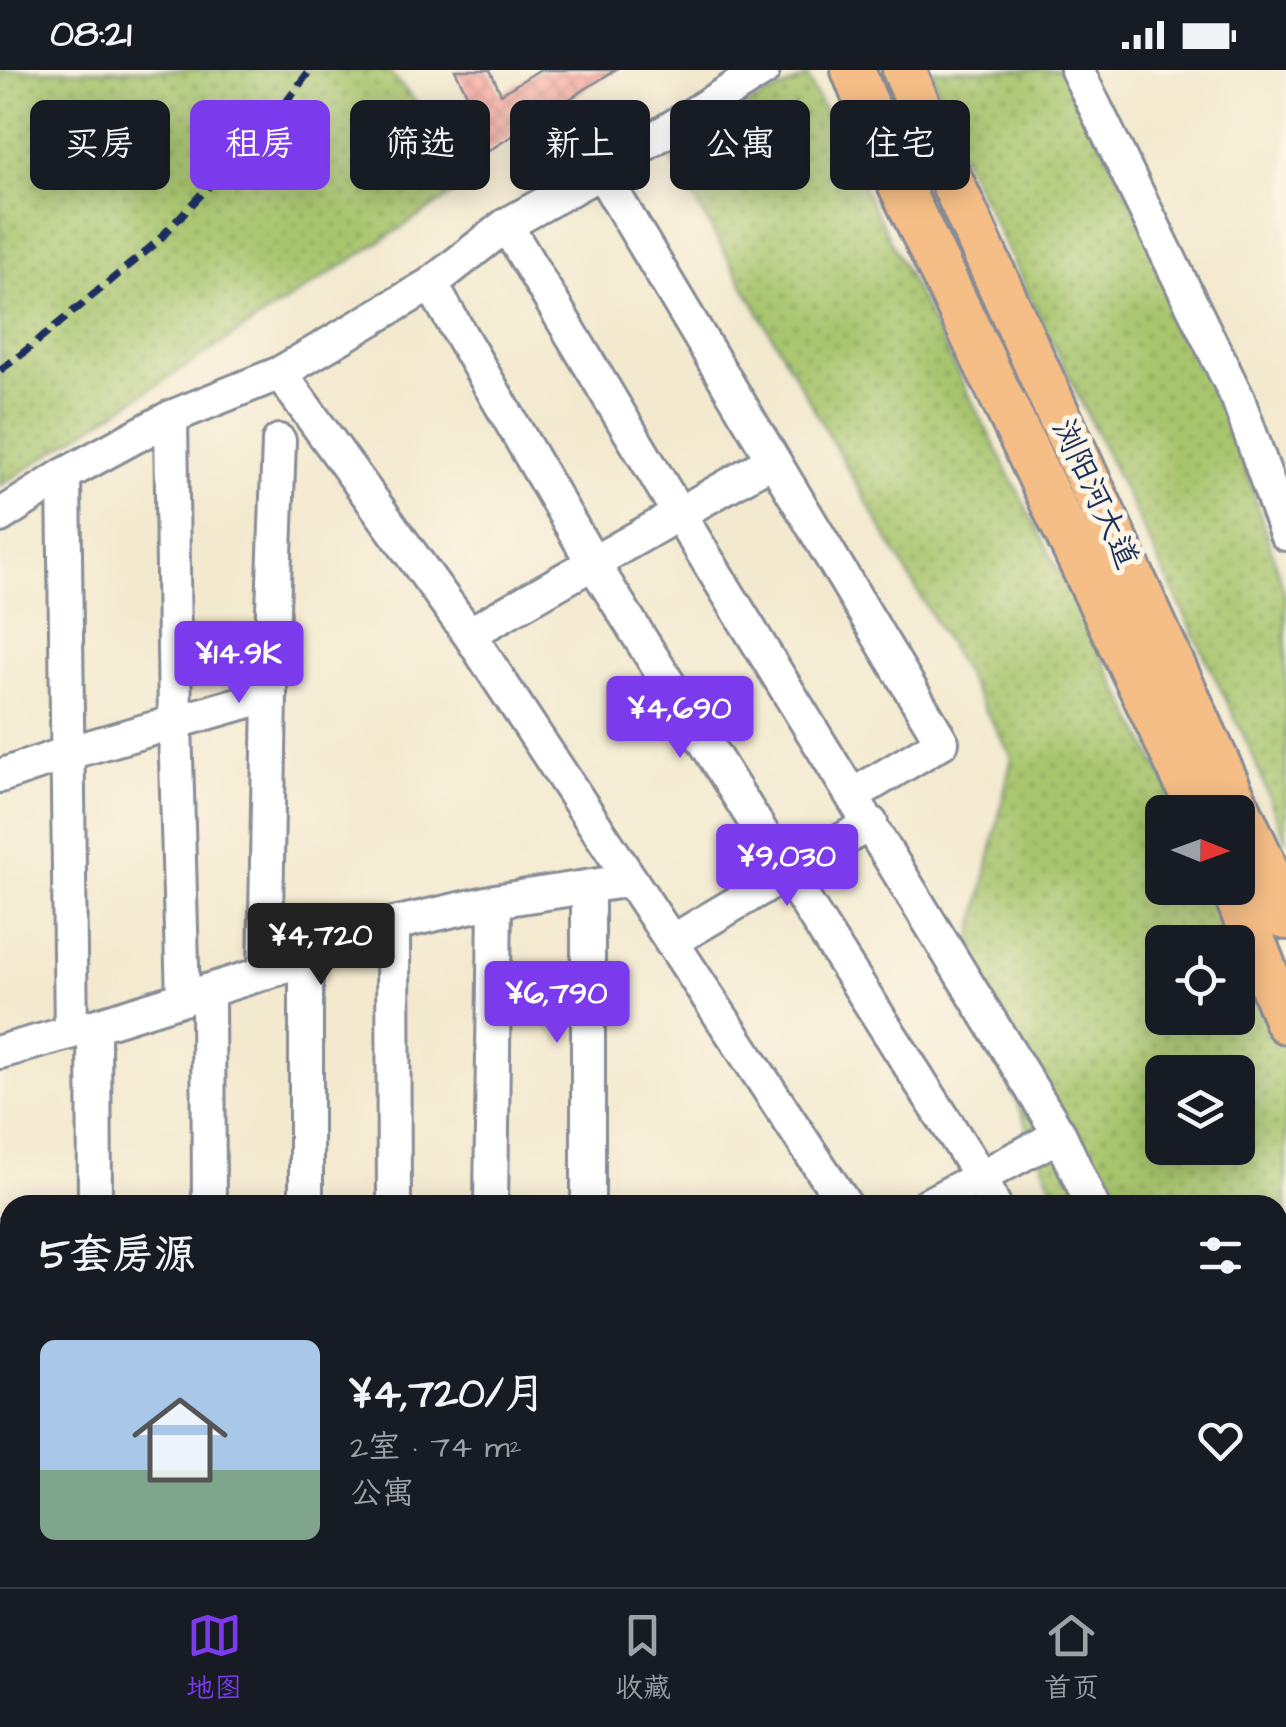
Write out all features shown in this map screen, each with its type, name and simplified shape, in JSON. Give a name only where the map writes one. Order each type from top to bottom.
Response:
[{"type":"main road","name":"浏阳河大道","points":[[852,70],[895,175],[1192,795]]},
{"type":"main road","name":"浏阳河大道","points":[[904,70],[1286,918]]},
{"type":"main road","points":[[1241,905],[1286,1022]]},
{"type":"street","points":[[650,141],[762,70]]},
{"type":"street","points":[[1077,70],[1238,399],[1286,534]]},
{"type":"street","points":[[0,516],[64,475],[171,418],[280,373],[431,284],[506,225],[569,190]]},
{"type":"street","points":[[612,190],[942,742],[853,795]]},
{"type":"street","points":[[506,225],[1060,1135],[1087,1195]]},
{"type":"street","points":[[431,284],[593,563],[987,1191],[1060,1135]]},
{"type":"street","points":[[280,373],[469,634],[839,1195]]},
{"type":"street","points":[[171,418],[174,723],[208,1195]]},
{"type":"street","points":[[265,973],[279,440]]},
{"type":"street","points":[[469,634],[773,460]]},
{"type":"street","points":[[64,475],[68,754],[94,1195]]},
{"type":"street","points":[[0,776],[270,695]]},
{"type":"street","points":[[671,942],[870,823]]},
{"type":"street","points":[[0,1052],[306,960],[393,924],[494,900],[631,880]]},
{"type":"street","points":[[588,887],[588,1195]]},
{"type":"street","points":[[491,1195],[494,900]]},
{"type":"street","points":[[393,924],[394,1195]]},
{"type":"street","points":[[306,960],[306,1195]]},
{"type":"green space","points":[[0,70],[388,70],[414,100],[350,100],[350,190],[460,190],[0,486]]},
{"type":"green space","points":[[931,70],[1070,70],[1226,405],[1286,597],[1286,842],[1251,751],[970,173],[970,100],[941,100]]},
{"type":"green space","points":[[807,77],[830,122],[830,190],[864,190],[1172,795],[1145,795],[1145,905],[1227,905],[1237,925],[1145,925],[1145,1035],[1255,1035],[1255,962],[1286,1026],[1286,1195],[1056,1195],[964,976],[1012,757],[689,190],[810,190],[810,100],[758,100]]},
{"type":"building","points":[[455,70],[490,70],[501,94],[539,70],[615,70],[568,100],[510,100],[510,137],[490,150],[490,100],[470,100]]},
{"type":"railway","points":[[0,370],[156,243],[285,104],[310,70]]}]
